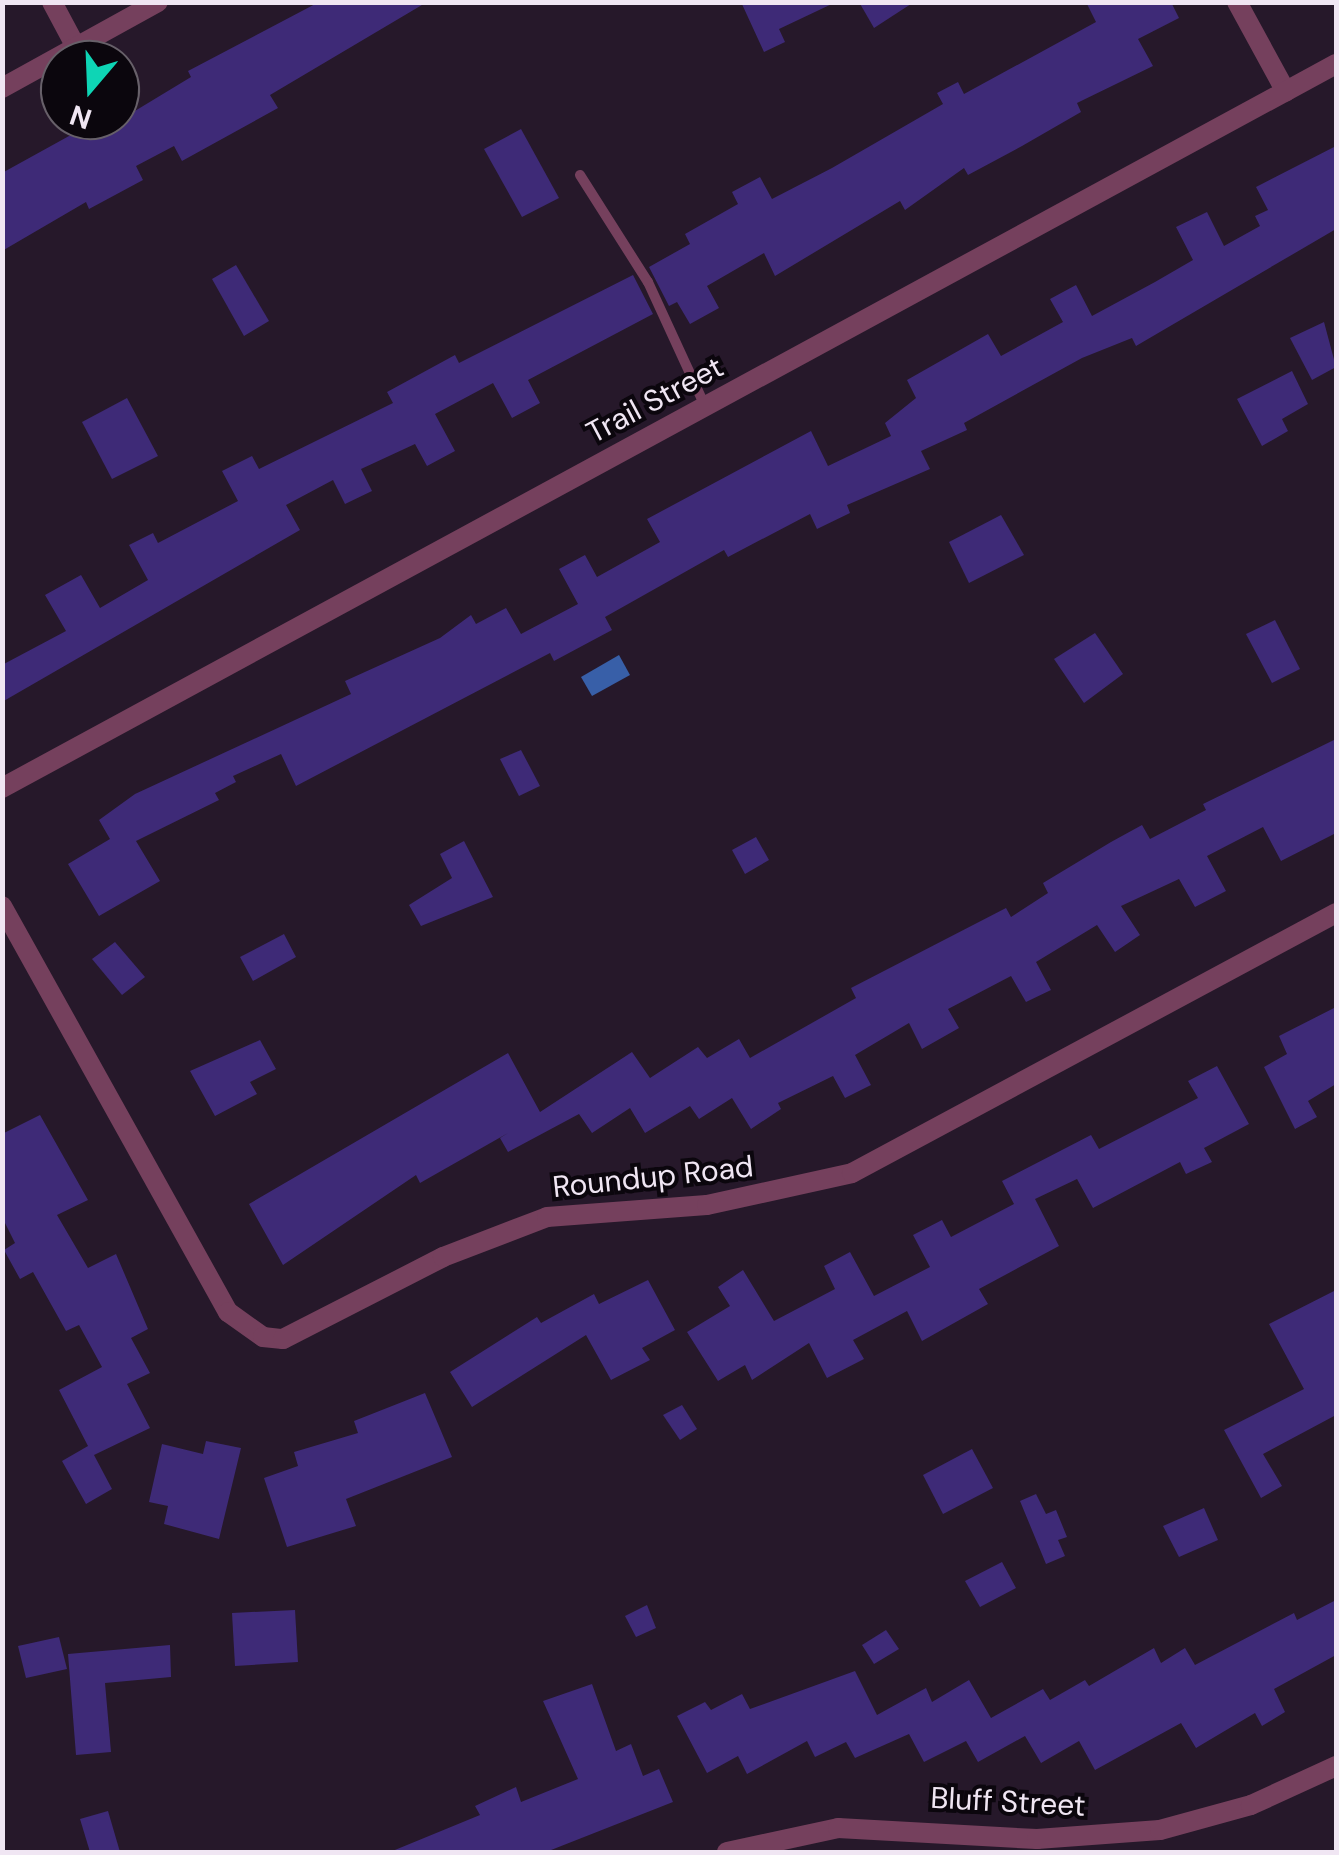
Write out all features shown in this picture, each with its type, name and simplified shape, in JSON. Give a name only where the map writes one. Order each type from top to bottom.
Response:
[{"type":"street","points":[[52,2],[72,40]]},
{"type":"street","points":[[90,40],[158,2]]},
{"type":"street","points":[[1238,2],[1286,92]]},
{"type":"street","name":"Trail Street","points":[[2,788],[1336,64]]},
{"type":"street","points":[[2,88],[40,67]]},
{"type":"street","name":"Roundup Road","points":[[2,906],[228,1312],[263,1337],[284,1339],[443,1257],[547,1217],[707,1205],[852,1173],[1336,913]]},
{"type":"street","name":"Bluff Street","points":[[727,1852],[838,1828],[1036,1839],[1141,1833],[1251,1805],[1336,1766]]},
{"type":"lane","points":[[580,175],[648,282],[705,407]]},
{"type":"water","points":[[619,655],[630,675],[592,696],[581,677]]},
{"type":"building","points":[[319,2],[427,2],[270,95],[278,108],[182,161],[174,146],[136,166],[143,180],[89,209],[86,202],[2,251],[2,173],[62,140],[140,140],[140,108],[191,77],[188,71]]},
{"type":"building","points":[[741,2],[836,2],[779,29],[785,42],[764,52]]},
{"type":"building","points":[[859,2],[914,2],[874,28]]},
{"type":"building","points":[[1086,2],[1171,2],[1179,18],[1138,39],[1153,66],[1077,103],[1081,112],[1022,146],[968,175],[964,168],[905,210],[900,201],[775,276],[764,253],[707,286],[719,308],[690,324],[677,302],[669,306],[649,267],[690,244],[685,234],[738,204],[732,192],[760,177],[772,199],[832,168],[943,104],[937,93],[958,82],[964,94],[1096,22]]},
{"type":"building","points":[[521,129],[559,198],[522,217],[484,149]]},
{"type":"building","points":[[1336,146],[1336,229],[1136,346],[1132,338],[1082,358],[964,423],[967,430],[921,451],[930,469],[847,505],[850,513],[817,529],[810,514],[728,557],[724,550],[605,617],[612,630],[554,661],[550,653],[296,786],[281,754],[233,776],[236,782],[215,793],[219,800],[136,841],[160,881],[99,916],[68,864],[110,839],[99,820],[135,794],[351,694],[345,681],[440,638],[471,615],[476,624],[506,608],[521,634],[578,604],[559,569],[585,555],[597,577],[660,542],[647,519],[811,431],[828,466],[891,436],[885,423],[916,398],[907,380],[988,334],[1001,356],[1063,322],[1050,299],[1076,285],[1092,316],[1155,282],[1193,260],[1176,227],[1207,212],[1224,246],[1260,226],[1255,216],[1268,210],[1256,187]]},
{"type":"building","points":[[236,265],[269,321],[244,336],[212,279]]},
{"type":"building","points":[[633,275],[653,314],[528,380],[540,403],[512,418],[493,383],[435,414],[455,451],[427,466],[415,444],[361,469],[372,491],[345,504],[333,480],[286,505],[300,530],[2,702],[2,665],[66,631],[45,595],[81,575],[100,608],[148,580],[129,545],[153,533],[158,543],[238,501],[222,471],[252,456],[259,469],[393,403],[387,392],[455,355],[459,363]]},
{"type":"building","points":[[1324,322],[1336,367],[1312,380],[1290,338]]},
{"type":"building","points":[[1292,371],[1308,404],[1282,419],[1288,431],[1262,446],[1237,399]]},
{"type":"building","points":[[127,398],[158,456],[112,479],[82,422]]},
{"type":"building","points":[[1001,515],[1024,555],[969,583],[949,542]]},
{"type":"building","points":[[1275,620],[1300,669],[1272,683],[1246,634]]},
{"type":"building","points":[[1095,633],[1123,674],[1084,703],[1054,659]]},
{"type":"building","points":[[1336,739],[1336,833],[1281,861],[1263,827],[1207,856],[1226,891],[1195,907],[1179,879],[1121,906],[1140,935],[1115,952],[1097,925],[1036,962],[1051,990],[1026,1002],[1011,976],[948,1009],[959,1028],[922,1049],[909,1023],[855,1055],[871,1085],[845,1098],[833,1076],[778,1103],[781,1109],[751,1129],[732,1098],[699,1119],[690,1106],[645,1133],[630,1108],[592,1133],[579,1114],[508,1152],[500,1138],[508,1133],[420,1183],[416,1175],[283,1265],[249,1204],[508,1053],[540,1112],[632,1052],[650,1078],[698,1047],[707,1058],[739,1039],[750,1058],[856,998],[851,988],[1006,908],[1011,917],[1048,893],[1043,883],[1142,825],[1150,839],[1206,810],[1203,804]]},
{"type":"building","points":[[521,750],[540,786],[519,796],[500,759]]},
{"type":"building","points":[[756,837],[769,860],[745,874],[732,850]]},
{"type":"building","points":[[464,841],[493,897],[421,926],[409,905],[452,878],[440,854]]},
{"type":"building","points":[[284,934],[296,957],[253,981],[240,957]]},
{"type":"building","points":[[115,942],[145,977],[122,995],[92,959]]},
{"type":"building","points":[[1336,1007],[1336,1084],[1308,1101],[1317,1117],[1295,1129],[1264,1067],[1287,1054],[1279,1036]]},
{"type":"building","points":[[260,1040],[276,1069],[250,1082],[257,1094],[215,1116],[190,1071]]},
{"type":"building","points":[[1217,1066],[1249,1124],[1204,1148],[1212,1162],[1186,1174],[1180,1162],[1093,1208],[1077,1179],[1035,1199],[1059,1246],[979,1289],[988,1304],[922,1341],[907,1311],[853,1340],[864,1359],[827,1378],[809,1343],[752,1380],[745,1365],[718,1381],[687,1332],[730,1306],[718,1287],[743,1270],[774,1321],[835,1289],[824,1266],[850,1252],[874,1296],[930,1267],[913,1235],[942,1220],[951,1237],[1014,1204],[1002,1181],[1091,1135],[1099,1149],[1198,1098],[1188,1081]]},
{"type":"building","points":[[40,1115],[88,1200],[57,1215],[88,1268],[116,1254],[148,1329],[131,1338],[150,1373],[127,1384],[150,1428],[94,1455],[112,1489],[86,1504],[62,1461],[88,1446],[59,1390],[102,1367],[79,1325],[66,1331],[33,1272],[20,1279],[4,1250],[15,1243],[2,1217],[2,1134]]},
{"type":"building","points":[[648,1280],[675,1330],[642,1348],[650,1360],[611,1380],[586,1335],[472,1407],[450,1372],[537,1317],[541,1323],[594,1294],[599,1304]]},
{"type":"building","points":[[1336,1290],[1336,1415],[1263,1454],[1282,1486],[1261,1498],[1224,1430],[1304,1389],[1269,1324]]},
{"type":"building","points":[[425,1393],[452,1457],[346,1499],[356,1526],[287,1547],[264,1478],[298,1466],[294,1452],[358,1433],[354,1421]]},
{"type":"building","points":[[682,1405],[697,1429],[680,1440],[663,1415]]},
{"type":"building","points":[[206,1441],[241,1448],[219,1539],[164,1524],[168,1506],[149,1502],[162,1444],[203,1454]]},
{"type":"building","points":[[972,1449],[993,1488],[943,1514],[923,1475]]},
{"type":"building","points":[[1036,1494],[1046,1514],[1056,1510],[1067,1537],[1058,1540],[1065,1556],[1046,1564],[1020,1501]]},
{"type":"building","points":[[1204,1508],[1218,1540],[1179,1557],[1163,1526]]},
{"type":"building","points":[[1002,1562],[1016,1588],[980,1607],[965,1581]]},
{"type":"building","points":[[1336,1600],[1336,1655],[1274,1689],[1285,1712],[1262,1726],[1255,1713],[1196,1748],[1181,1723],[1095,1770],[1079,1741],[1041,1763],[1025,1736],[978,1762],[966,1741],[924,1762],[909,1734],[855,1758],[846,1742],[815,1757],[807,1741],[747,1774],[738,1756],[707,1773],[677,1716],[705,1702],[711,1710],[742,1694],[750,1709],[855,1671],[877,1715],[926,1688],[932,1702],[969,1680],[991,1718],[1043,1689],[1050,1700],[1085,1680],[1089,1686],[1154,1648],[1161,1663],[1185,1648],[1195,1665],[1294,1613],[1297,1620]]},
{"type":"building","points":[[647,1605],[656,1628],[636,1637],[625,1616]]},
{"type":"building","points":[[295,1610],[298,1662],[235,1666],[232,1613]]},
{"type":"building","points":[[886,1630],[899,1649],[874,1664],[862,1645]]},
{"type":"building","points":[[59,1637],[67,1669],[26,1678],[18,1646]]},
{"type":"building","points":[[170,1645],[171,1677],[105,1683],[111,1752],[76,1755],[68,1654]]},
{"type":"building","points":[[592,1684],[616,1751],[631,1744],[643,1776],[659,1769],[673,1802],[546,1852],[390,1852],[480,1815],[475,1806],[516,1787],[521,1802],[578,1779],[543,1701]]},
{"type":"building","points":[[108,1811],[120,1852],[90,1852],[80,1819]]}]
